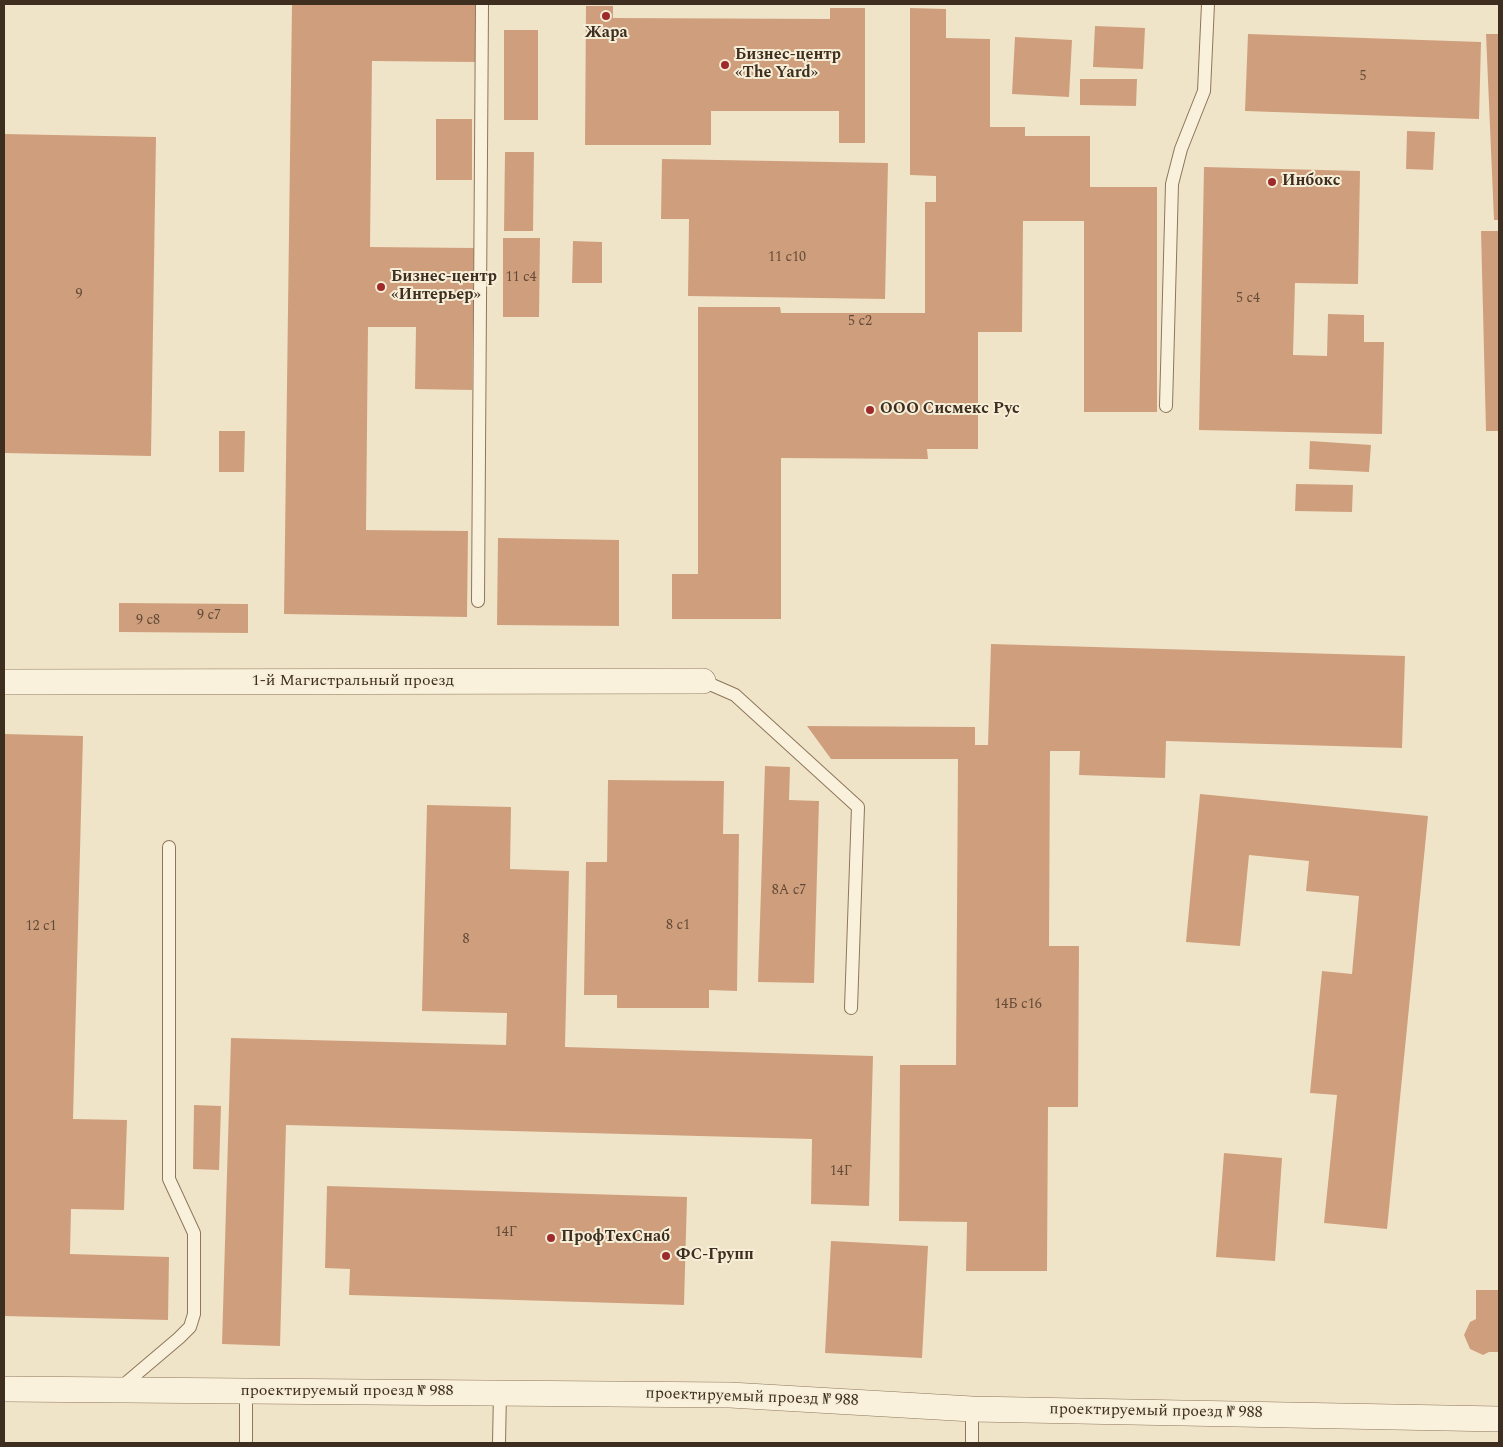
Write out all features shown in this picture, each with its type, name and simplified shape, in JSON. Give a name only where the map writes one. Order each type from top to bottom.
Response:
[{"type":"street","name":"1-й Магистральный проезд","points":[[4,682],[703,681]]},
{"type":"street","name":"проектируемый проезд № 988","points":[[4,1389],[730,1395],[972,1409],[1499,1418]]},
{"type":"lane","points":[[478,601],[482,4]]},
{"type":"lane","points":[[1166,406],[1172,184],[1181,149],[1204,91],[1208,4]]},
{"type":"lane","points":[[703,681],[735,695],[858,807],[851,1008]]},
{"type":"lane","points":[[116,1391],[179,1338],[190,1327],[194,1314],[194,1233],[169,1179],[169,846]]},
{"type":"lane","points":[[246,1392],[246,1443]]},
{"type":"lane","points":[[499,1443],[500,1392]]},
{"type":"lane","points":[[972,1409],[972,1443]]},
{"type":"building","name":"Бизнес-центр «Интерьер»","points":[[292,4],[476,4],[475,62],[372,61],[370,247],[474,248],[472,390],[415,389],[416,327],[368,327],[366,530],[468,531],[467,617],[284,614]]},
{"type":"building","name":"Бизнес-центр «The Yard»","points":[[586,6],[613,6],[613,18],[830,19],[830,8],[865,8],[865,143],[839,143],[839,111],[711,111],[711,145],[585,145]]},
{"type":"building","points":[[910,8],[946,9],[946,38],[990,39],[990,127],[1025,127],[1025,136],[1090,136],[1090,187],[1157,187],[1157,412],[1084,412],[1084,221],[1023,221],[1022,332],[978,332],[978,449],[927,449],[928,459],[781,458],[781,619],[672,619],[672,574],[698,574],[698,307],[780,307],[781,313],[925,313],[925,202],[936,202],[936,176],[910,175]]},
{"type":"building","points":[[1095,26],[1145,28],[1143,69],[1093,67]]},
{"type":"building","points":[[504,30],[538,30],[538,120],[504,120]]},
{"type":"building","points":[[1248,34],[1481,42],[1479,119],[1245,111]]},
{"type":"building","points":[[1486,34],[1499,34],[1499,220],[1494,220]]},
{"type":"building","points":[[1015,37],[1072,40],[1069,97],[1012,94]]},
{"type":"building","points":[[1080,79],[1137,79],[1136,106],[1080,105]]},
{"type":"building","points":[[436,119],[472,119],[472,180],[436,180]]},
{"type":"building","points":[[1407,131],[1435,132],[1433,170],[1406,169]]},
{"type":"building","points":[[4,134],[156,137],[151,456],[4,453]]},
{"type":"building","points":[[505,152],[534,152],[533,231],[504,231]]},
{"type":"building","points":[[662,159],[888,163],[885,299],[688,296],[689,219],[661,219]]},
{"type":"building","points":[[1204,167],[1360,171],[1358,284],[1295,283],[1293,355],[1327,356],[1328,314],[1364,315],[1364,342],[1384,342],[1382,434],[1199,430]]},
{"type":"building","points":[[1481,231],[1499,231],[1499,431],[1486,431]]},
{"type":"building","points":[[503,238],[540,238],[539,317],[503,317]]},
{"type":"building","points":[[573,241],[602,242],[602,283],[572,283]]},
{"type":"building","points":[[219,431],[245,431],[244,472],[219,472]]},
{"type":"building","points":[[1310,441],[1371,445],[1369,472],[1309,469]]},
{"type":"building","points":[[1296,484],[1353,485],[1352,512],[1295,511]]},
{"type":"building","points":[[498,538],[619,540],[619,626],[497,625]]},
{"type":"building","points":[[119,603],[248,604],[248,633],[119,632]]},
{"type":"building","points":[[991,644],[1405,656],[1402,748],[1166,741],[1165,778],[1079,775],[1080,751],[1050,751],[1049,946],[1079,946],[1078,1107],[1048,1107],[1047,1271],[966,1271],[967,1222],[899,1221],[900,1065],[956,1065],[958,759],[831,759],[807,726],[975,727],[975,745],[988,745]]},
{"type":"building","points":[[4,734],[83,736],[73,1119],[127,1120],[124,1210],[71,1209],[70,1254],[169,1257],[168,1320],[4,1316]]},
{"type":"building","points":[[765,766],[790,767],[789,800],[819,801],[814,983],[758,982]]},
{"type":"building","points":[[608,780],[724,781],[723,834],[739,834],[737,991],[709,990],[709,1008],[617,1008],[617,995],[584,995],[586,862],[607,862]]},
{"type":"building","points":[[1200,794],[1428,816],[1387,1229],[1324,1223],[1337,1095],[1310,1093],[1322,971],[1352,974],[1359,896],[1306,891],[1309,861],[1249,855],[1240,946],[1186,942]]},
{"type":"building","points":[[427,805],[511,807],[510,869],[569,871],[565,1047],[873,1056],[869,1206],[811,1204],[812,1139],[286,1125],[280,1346],[222,1344],[231,1038],[506,1045],[507,1013],[422,1011]]},
{"type":"building","points":[[194,1105],[221,1106],[219,1170],[193,1169]]},
{"type":"building","points":[[1224,1153],[1282,1158],[1275,1261],[1216,1257]]},
{"type":"building","points":[[327,1186],[687,1197],[684,1305],[349,1295],[350,1269],[325,1268]]},
{"type":"building","points":[[831,1241],[928,1246],[922,1358],[825,1353]]},
{"type":"building","points":[[1476,1290],[1499,1290],[1499,1352],[1489,1352],[1483,1355],[1470,1349],[1464,1335],[1470,1322],[1476,1319]]},
{"type":"place","name":"Жара","points":[[606,16]]},
{"type":"place","name":"Бизнес-центр «The Yard»","points":[[725,65]]},
{"type":"place","name":"Инбокс","points":[[1272,182]]},
{"type":"place","name":"Бизнес-центр «Интерьер»","points":[[381,287]]},
{"type":"place","name":"ООО Сисмекс Рус","points":[[870,410]]},
{"type":"place","name":"ПрофТехСнаб","points":[[551,1238]]},
{"type":"place","name":"ФС-Групп","points":[[666,1256]]}]
